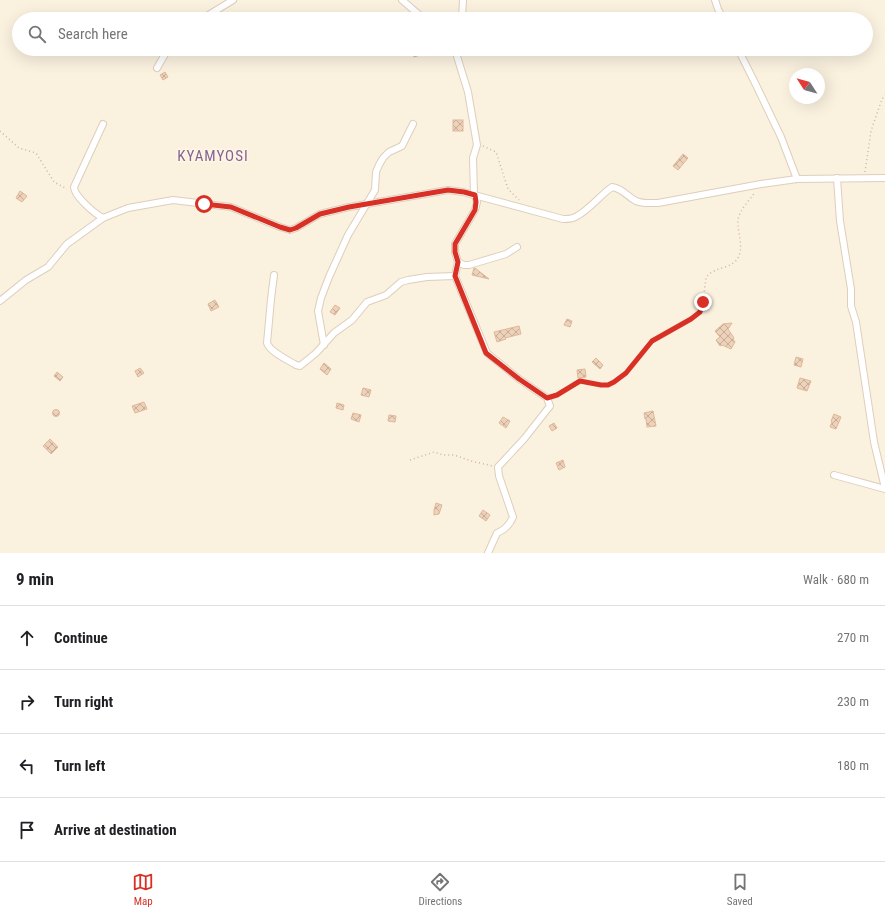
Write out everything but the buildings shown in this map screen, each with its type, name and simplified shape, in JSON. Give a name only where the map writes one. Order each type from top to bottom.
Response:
[{"type":"street","points":[[213,12],[233,0]]},
{"type":"street","points":[[402,0],[416,12]]},
{"type":"street","points":[[462,12],[463,0]]},
{"type":"street","points":[[715,0],[720,12]]},
{"type":"street","points":[[156,68],[164,56]]},
{"type":"street","points":[[457,56],[468,92],[477,144],[473,158],[474,195],[476,202],[475,210],[455,244],[455,252],[458,262],[455,276],[486,353],[519,379],[547,398],[550,406],[524,439],[498,467],[498,476],[513,517],[510,523],[502,531],[497,533],[488,553]]},
{"type":"street","points":[[742,56],[781,137],[797,179]]},
{"type":"street","points":[[103,124],[74,187],[74,190],[92,210],[103,218]]},
{"type":"street","points":[[324,345],[318,318],[319,305],[337,258],[375,190],[376,172],[379,165],[389,152],[402,146],[413,124]]},
{"type":"street","points":[[834,475],[885,489],[874,442],[856,322],[851,306],[852,289],[840,221],[837,178]]},
{"type":"street","points":[[0,301],[26,280],[48,267],[67,244],[103,218],[128,208],[173,200],[231,207],[290,230],[320,214],[448,190],[464,192],[563,219],[573,218],[585,210],[602,193],[612,187],[620,188],[637,201],[644,203],[658,203],[760,184],[797,179],[885,178]]},
{"type":"street","points":[[458,262],[469,266],[506,254],[517,247]]},
{"type":"street","points":[[274,275],[267,343],[269,347],[296,365],[300,366],[324,345],[334,333],[352,320],[366,302],[386,295],[401,282],[427,277],[455,276]]},
{"type":"path","points":[[865,178],[865,166],[871,131],[882,99],[885,95]]},
{"type":"path","points":[[0,131],[19,148],[36,153],[54,182],[68,189],[74,187]]},
{"type":"path","points":[[477,144],[496,152],[508,189],[520,200]]},
{"type":"path","points":[[547,398],[557,395],[580,381],[601,385],[608,385],[614,382],[626,373],[652,341],[691,319],[700,312],[702,309],[706,278],[708,275],[711,272],[733,263],[738,258],[741,250],[738,216],[760,184]]},
{"type":"path","points":[[410,460],[434,452],[443,455],[454,455],[471,462],[498,467]]},
{"type":"district","name":"KYAMYOSI","points":[[213,156]]},
{"type":"route","points":[[204,204],[231,207],[290,230],[320,214],[349,207],[448,190],[475,195],[475,210],[455,244],[455,252],[458,262],[455,276],[470,310],[486,353],[519,379],[547,398],[557,395],[580,381],[601,385],[608,385],[614,382],[635,364],[648,344],[691,319],[700,312],[703,302]]}]
